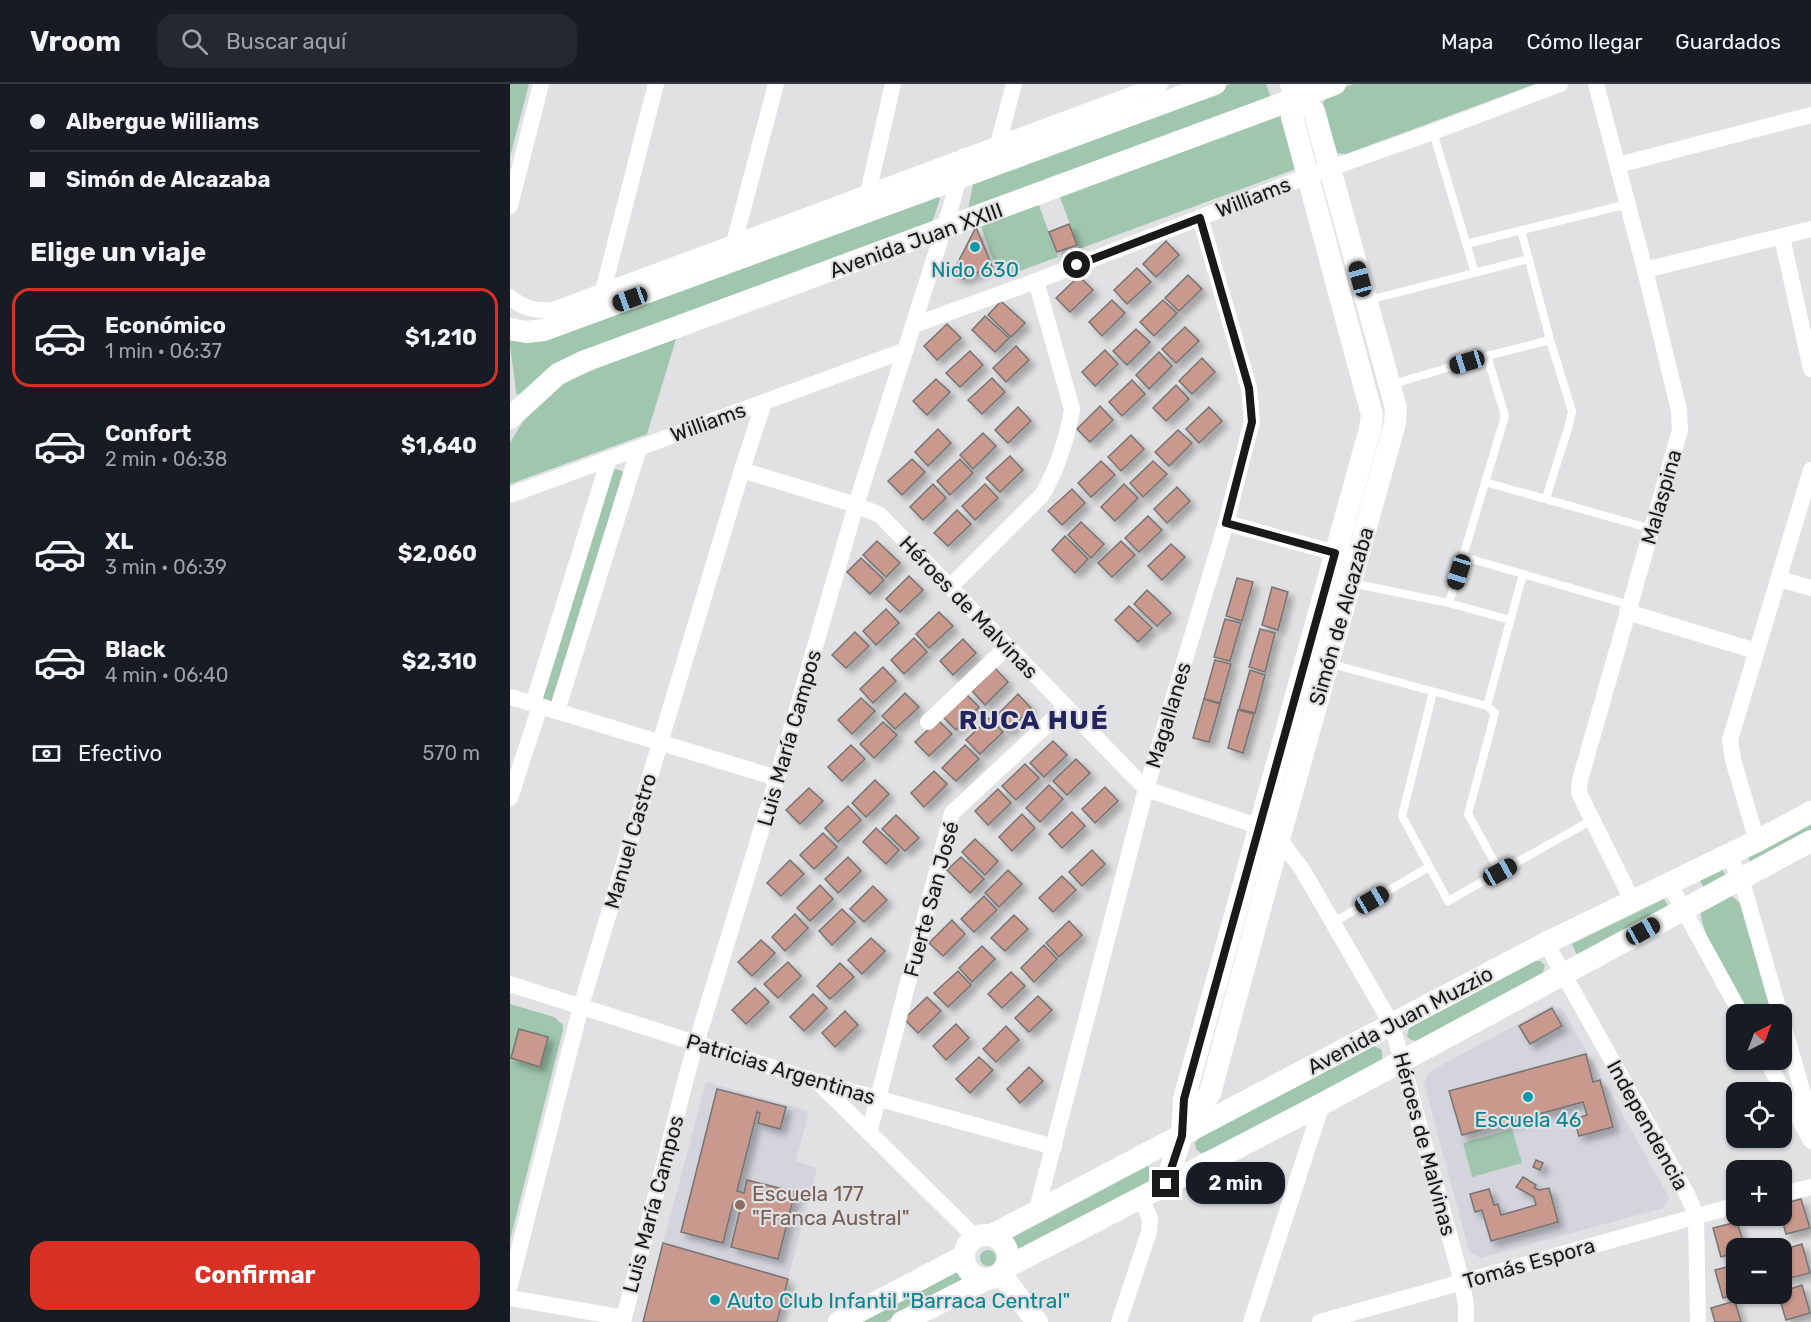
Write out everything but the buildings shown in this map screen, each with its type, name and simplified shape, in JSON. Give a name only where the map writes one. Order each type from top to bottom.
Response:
[{"type":"street","points":[[510,206],[542,84]]},
{"type":"street","points":[[603,291],[656,84]]},
{"type":"street","points":[[734,243],[776,84]]},
{"type":"street","points":[[868,193],[893,84]]},
{"type":"street","points":[[998,144],[1014,84]]},
{"type":"street","points":[[513,300],[535,311],[553,310],[998,144],[1132,89],[1160,84]]},
{"type":"street","name":"Avenida Juan XXIII","points":[[510,329],[526,332],[544,330],[1215,84]]},
{"type":"street","name":"Avenida Juan XXIII","points":[[510,418],[558,374],[585,361],[944,230],[1294,91],[1335,84]]},
{"type":"street","name":"Williams","points":[[914,325],[1036,281],[1308,176],[1560,84]]},
{"type":"street","name":"Malaspina","points":[[1596,84],[1679,410],[1680,430],[1580,780],[1579,794],[1632,900]]},
{"type":"street","name":"Simón de Alcazaba","points":[[1166,1184],[1182,1136],[1184,1099],[1327,663],[1395,423],[1396,408],[1314,111],[1294,91]]},
{"type":"street","name":"Simón de Alcazaba","points":[[1270,833],[1335,553],[1372,415],[1292,117],[1294,91]]},
{"type":"street","points":[[1618,165],[1811,115]]},
{"type":"street","name":"Luis María Campos","points":[[623,1320],[696,1044],[777,778],[856,505],[944,230],[964,156]]},
{"type":"street","name":"Magallanes","points":[[1036,1213],[1146,789],[1226,523],[1252,422],[1249,388],[1200,218]]},
{"type":"street","points":[[1645,270],[1811,229]]},
{"type":"street","points":[[1782,237],[1811,369]]},
{"type":"street","points":[[950,587],[1042,495],[1050,483],[1070,422],[1072,409],[1036,281]]},
{"type":"street","name":"Williams","points":[[510,495],[906,350]]},
{"type":"street","name":"Manuel Castro","points":[[510,1285],[581,1006],[741,470],[764,402]]},
{"type":"street","points":[[556,711],[639,448]]},
{"type":"street","points":[[510,798],[609,459]]},
{"type":"street","name":"Héroes de Malvinas","points":[[741,470],[880,514],[1065,708],[1146,789],[1270,833],[1302,869],[1392,1025],[1462,1282],[1466,1322]]},
{"type":"street","points":[[1757,841],[1732,760],[1730,740],[1811,470]]},
{"type":"street","points":[[1226,523],[1357,559]]},
{"type":"street","points":[[1779,579],[1811,588]]},
{"type":"street","points":[[1629,609],[1756,651]]},
{"type":"street","points":[[928,722],[1006,647]]},
{"type":"street","points":[[510,697],[777,778]]},
{"type":"street","name":"Fuerte San José","points":[[869,1133],[952,813],[1065,708]]},
{"type":"street","name":"Avenida Juan Muzzio","points":[[839,1322],[977,1243],[1546,943],[1757,841],[1811,812]]},
{"type":"street","name":"Avenida Juan Muzzio","points":[[902,1322],[1322,1104],[1811,841]]},
{"type":"street","points":[[1728,855],[1741,878],[1777,1004]]},
{"type":"street","points":[[1669,883],[1735,1004]]},
{"type":"street","name":"Independencia","points":[[1546,943],[1688,1196],[1696,1216],[1698,1322]]},
{"type":"street","name":"Patricias Argentinas","points":[[510,984],[818,1082],[1054,1147]]},
{"type":"street","points":[[1792,1055],[1811,1121]]},
{"type":"street","points":[[1772,1070],[1811,1141]]},
{"type":"street","points":[[818,1082],[977,1243]]},
{"type":"street","points":[[1251,1322],[1322,1104]]},
{"type":"street","points":[[1792,1191],[1811,1186]]},
{"type":"street","points":[[1119,1322],[1149,1232],[1150,1218],[1140,1197]]},
{"type":"street","name":"Tomás Espora","points":[[1320,1322],[1726,1208]]},
{"type":"street","points":[[977,1243],[1002,1241],[1006,1247],[1008,1261],[998,1274]]},
{"type":"street","points":[[977,1243],[968,1270],[973,1275],[998,1274]]},
{"type":"street","points":[[998,1274],[1037,1322]]},
{"type":"street","points":[[510,1299],[623,1320]]},
{"type":"lane","points":[[1433,132],[1475,273]]},
{"type":"lane","points":[[1466,244],[1628,204]]},
{"type":"lane","points":[[1521,230],[1550,340],[1572,411],[1546,498]]},
{"type":"lane","points":[[1365,301],[1528,259]]},
{"type":"lane","points":[[1389,385],[1550,340]]},
{"type":"lane","points":[[1449,603],[1505,416],[1487,356]]},
{"type":"lane","points":[[1485,482],[1652,529]]},
{"type":"lane","points":[[1464,557],[1629,609]]},
{"type":"lane","points":[[1487,706],[1523,574]]},
{"type":"lane","points":[[1351,583],[1449,603],[1510,620]]},
{"type":"lane","points":[[1327,663],[1487,706],[1495,713],[1468,814],[1500,872]]},
{"type":"lane","points":[[1433,692],[1402,816],[1448,901],[1592,820]]},
{"type":"lane","points":[[1334,922],[1429,867]]},
{"type":"shaded area","points":[[1552,1005],[1563,1009],[1669,1197],[1664,1208],[1480,1258],[1469,1251],[1424,1083],[1429,1072]]},
{"type":"shaded area","name":"Escuela 177 \"Franca Austral\"","points":[[706,1082],[809,1111],[796,1161],[817,1168],[788,1279],[663,1243]]},
{"type":"green space","points":[[510,84],[529,84],[510,157]]},
{"type":"green space","points":[[1231,84],[1266,84],[1270,95],[1265,103],[968,209],[973,184],[981,176]]},
{"type":"green space","points":[[1354,84],[1535,84],[1346,154],[1337,153],[1321,107],[1328,93]]},
{"type":"green space","points":[[1281,110],[1301,167],[1079,249],[1058,192]]},
{"type":"green space","points":[[937,195],[940,199],[932,223],[521,396],[516,393],[510,337]]},
{"type":"green space","points":[[1037,200],[1058,257],[1000,278],[979,221]]},
{"type":"green space","points":[[677,336],[647,434],[510,484],[510,443],[532,406],[560,383]]},
{"type":"green space","points":[[612,468],[624,472],[553,702],[541,698]]},
{"type":"green space","points":[[1811,822],[1811,832],[1751,863],[1747,856]]},
{"type":"green space","points":[[1722,869],[1726,876],[1704,888],[1700,880]]},
{"type":"green space","points":[[1729,894],[1740,903],[1771,1004],[1743,1004],[1712,947],[1702,920],[1701,910]]},
{"type":"green space","points":[[1664,899],[1668,906],[1577,955],[1572,944]]},
{"type":"green space","points":[[1535,961],[1540,961],[1545,965],[1542,975],[1416,1041],[1407,1036],[1409,1028]]},
{"type":"green space","points":[[510,1004],[554,1017],[563,1025],[563,1030],[510,1240]]},
{"type":"green space","points":[[1374,1046],[1382,1050],[1382,1060],[1206,1152],[1201,1153],[1196,1149],[1195,1143],[1199,1138]]},
{"type":"green space","points":[[1512,1129],[1522,1163],[1472,1177],[1463,1143]]},
{"type":"green space","points":[[1148,1166],[1156,1171],[1154,1179],[1014,1252],[1008,1240]]},
{"type":"green space","points":[[988,1250],[996,1258],[988,1266],[980,1258]]},
{"type":"green space","points":[[959,1265],[966,1278],[885,1322],[854,1322]]},
{"type":"place","name":"Nido 630","points":[[975,247]]},
{"type":"place","name":"Escuela 46","points":[[1528,1097]]},
{"type":"place","name":"Escuela 177 \"Franca Austral\"","points":[[740,1205]]},
{"type":"place","name":"Auto Club Infantil \"Barraca Central\"","points":[[715,1300]]},
{"type":"district","name":"RUCA HUÉ","points":[[1034,720]]},
{"type":"route","points":[[1077,265],[1200,218],[1249,388],[1252,422],[1226,523],[1335,553],[1184,1099],[1182,1136],[1166,1184]]}]
